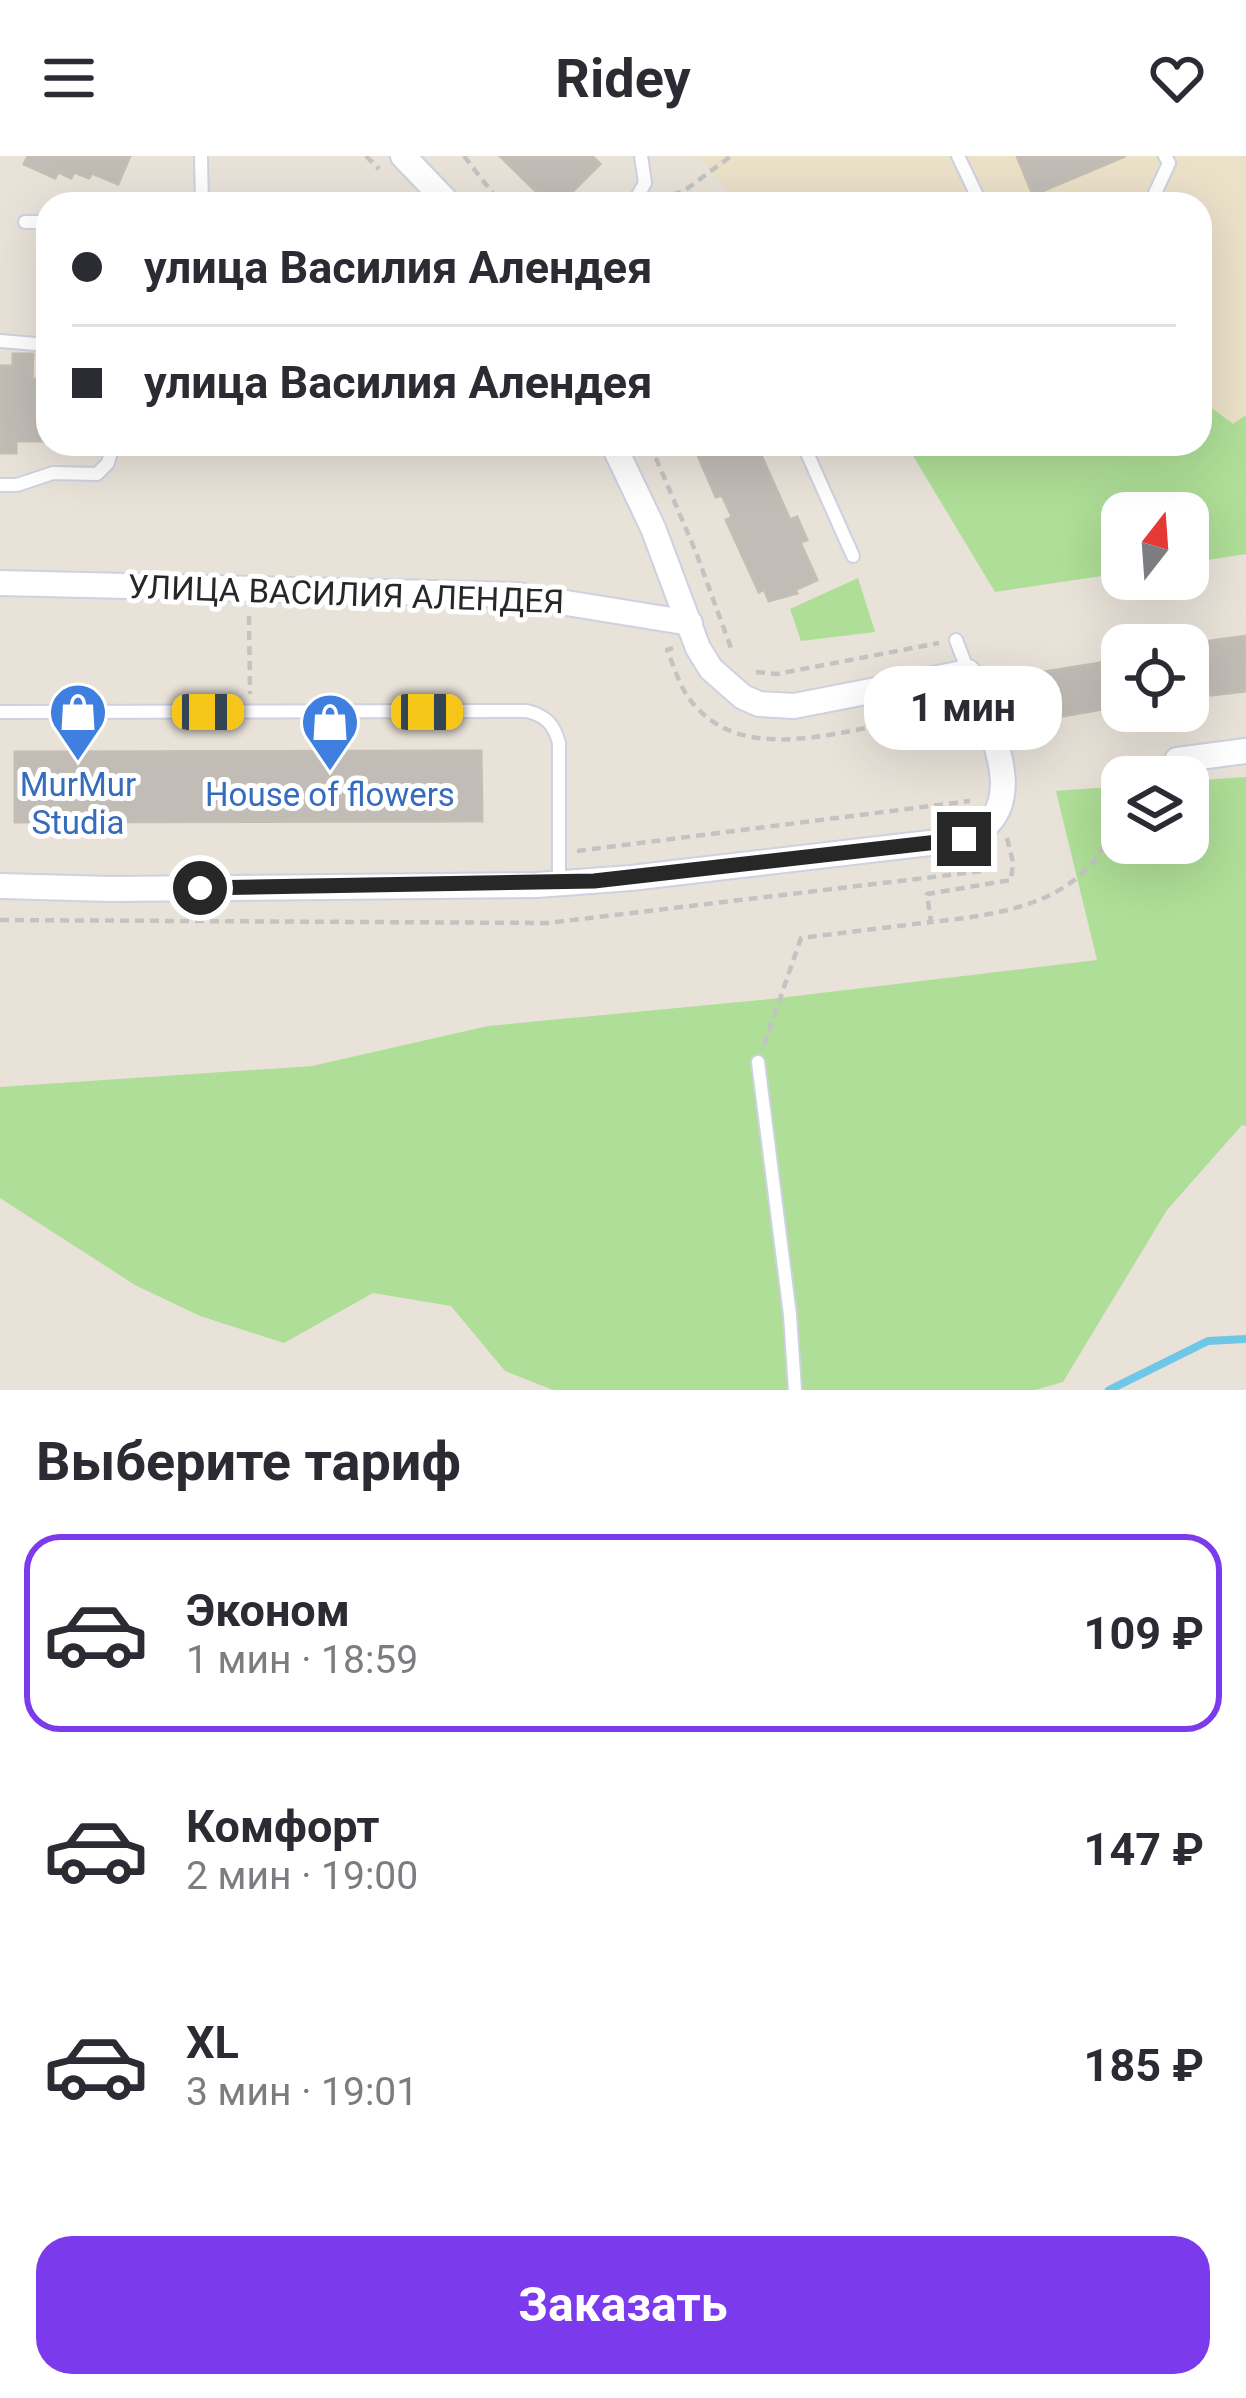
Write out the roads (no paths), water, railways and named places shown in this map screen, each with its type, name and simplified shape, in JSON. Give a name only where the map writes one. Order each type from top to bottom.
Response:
[{"type":"street","points":[[404,156],[438,192]]},
{"type":"street","points":[[0,886],[132,889],[559,883],[964,839],[987,826],[998,813],[1005,782],[968,673],[794,706],[759,704],[727,686],[711,670],[619,456]]},
{"type":"street","name":"УЛИЦА ВАСИЛИЯ АЛЕНДЕЯ","points":[[0,583],[517,595],[690,623]]},
{"type":"street","points":[[1208,756],[1246,751]]},
{"type":"lane","points":[[201,156],[202,192]]},
{"type":"lane","points":[[641,156],[642,192]]},
{"type":"lane","points":[[958,156],[975,192]]},
{"type":"lane","points":[[1156,192],[1169,163],[1166,156]]},
{"type":"lane","points":[[25,222],[36,222]]},
{"type":"lane","points":[[0,341],[36,344]]},
{"type":"lane","points":[[0,485],[17,485],[53,473],[97,474],[110,456]]},
{"type":"lane","points":[[808,456],[853,556]]},
{"type":"lane","points":[[956,640],[968,673]]},
{"type":"lane","points":[[0,712],[539,714],[555,730],[559,742],[559,883]]},
{"type":"lane","points":[[758,1062],[795,1390]]},
{"type":"waterway","points":[[1109,1390],[1208,1341],[1246,1339]]},
{"type":"place","name":"MurMur Studia","points":[[78,763]]},
{"type":"place","name":"House of flowers","points":[[330,773]]}]
